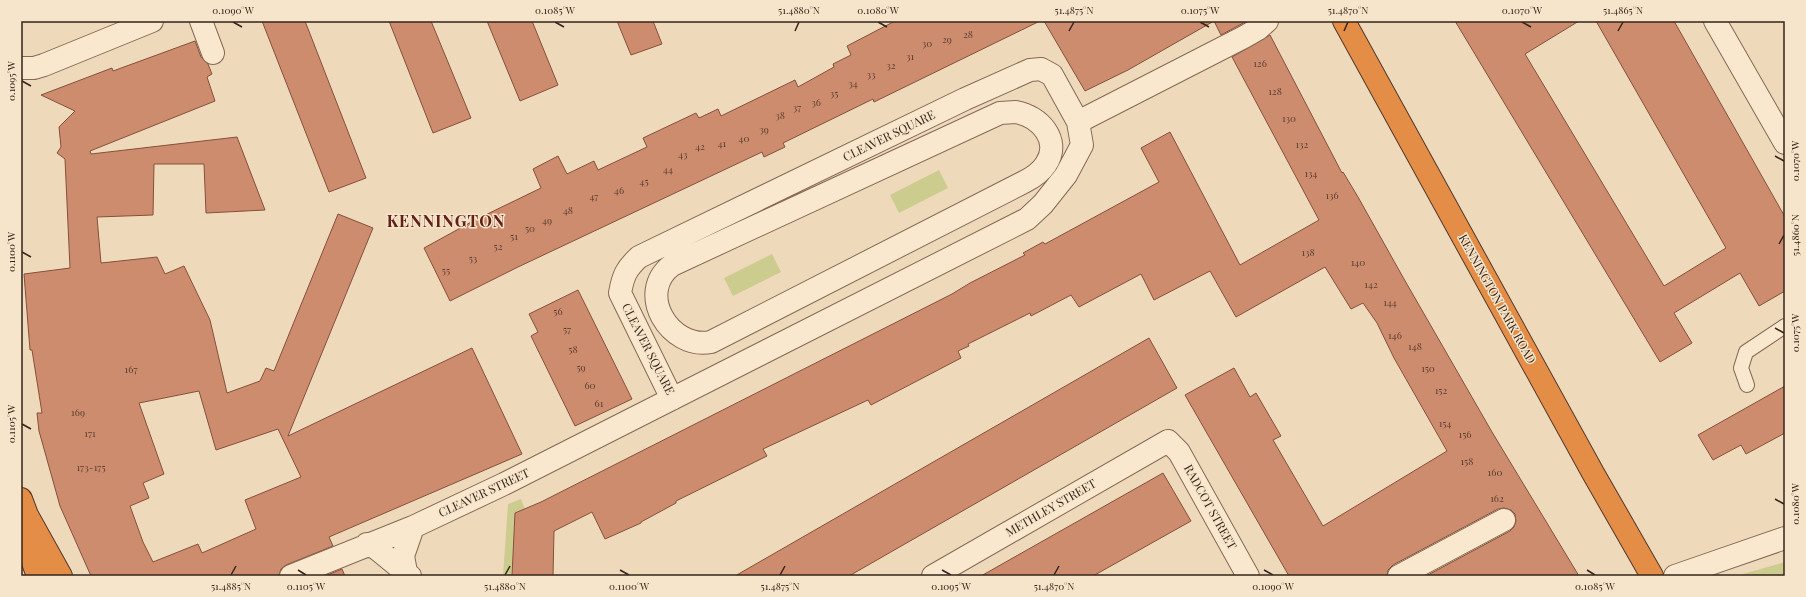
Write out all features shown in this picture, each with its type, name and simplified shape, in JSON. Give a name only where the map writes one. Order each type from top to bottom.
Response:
[{"type":"highway","name":"KENNINGTON PARK ROAD","points":[[1344,21],[1593,473],[1652,576]]},
{"type":"highway","points":[[23,510],[31,557],[38,576]]},
{"type":"highway","points":[[23,510],[61,576]]},
{"type":"street","points":[[21,68],[34,68],[44,65],[152,21]]},
{"type":"street","points":[[200,21],[213,53]]},
{"type":"street","points":[[1078,122],[1244,37],[1258,29],[1267,21]]},
{"type":"street","points":[[1715,21],[1785,143]]},
{"type":"street","name":"CLEAVER SQUARE","points":[[1041,69],[1052,75],[1078,122],[1082,145],[1066,176],[1043,204],[1027,219],[672,399],[620,293],[623,279],[628,268],[639,257],[965,99],[1030,70],[1041,69]]},
{"type":"street","name":"CLEAVER SQUARE","points":[[1016,112],[1025,114],[1040,123],[1049,135],[1051,147],[1050,156],[1046,164],[1032,177],[711,342],[695,343],[681,337],[668,326],[657,305],[657,288],[662,275],[672,265],[1000,113],[1016,112]]},
{"type":"street","name":"CLEAVER STREET","points":[[291,576],[367,544],[413,527],[504,484],[672,399]]},
{"type":"street","name":"METHLEY STREET","points":[[933,576],[1168,441]]},
{"type":"street","name":"RADCOT STREET","points":[[1168,441],[1179,452],[1248,576]]},
{"type":"street","points":[[1399,576],[1504,520]]},
{"type":"street","points":[[408,574],[403,556],[413,527]]},
{"type":"street","points":[[1675,576],[1785,538]]},
{"type":"street","points":[[367,544],[377,549],[408,574]]},
{"type":"lane","points":[[1748,385],[1742,368],[1746,352],[1785,326]]},
{"type":"green space","points":[[939,170],[948,188],[899,213],[890,195]]},
{"type":"green space","points":[[772,254],[781,272],[733,296],[724,278]]},
{"type":"green space","points":[[521,499],[525,509],[515,513],[512,576],[503,576],[508,504]]},
{"type":"green space","points":[[1785,562],[1785,576],[1742,576],[1743,574]]},
{"type":"building","points":[[262,21],[305,21],[366,178],[329,192]]},
{"type":"building","points":[[389,21],[431,21],[471,118],[433,133]]},
{"type":"building","points":[[487,21],[532,21],[558,85],[520,101]]},
{"type":"building","points":[[617,21],[653,21],[662,44],[631,55]]},
{"type":"building","points":[[895,21],[1040,21],[874,102],[873,99],[783,143],[785,147],[764,157],[762,152],[518,267],[450,301],[424,248],[475,220],[541,188],[533,169],[558,156],[567,174],[594,161],[598,170],[647,147],[643,138],[696,113],[699,118],[718,109],[721,116],[795,80],[798,87],[834,67],[833,64],[851,55],[847,46]]},
{"type":"building","points":[[1044,21],[1214,21],[1128,70],[1085,91]]},
{"type":"building","points":[[1214,21],[1247,21],[1221,35]]},
{"type":"building","points":[[1455,21],[1579,21],[1525,54],[1664,286],[1726,248],[1596,21],[1674,21],[1785,217],[1785,291],[1759,306],[1740,273],[1674,313],[1692,343],[1660,362]]},
{"type":"building","points":[[1270,35],[1342,173],[1343,172],[1358,197],[1492,432],[1579,576],[1426,576],[1510,531],[1514,527],[1516,521],[1515,514],[1511,510],[1504,508],[1498,509],[1393,565],[1388,570],[1387,576],[1289,576],[1185,395],[1234,368],[1250,397],[1256,393],[1281,436],[1273,440],[1323,526],[1447,451],[1394,358],[1377,323],[1363,303],[1351,309],[1325,267],[1236,317],[1210,271],[1154,300],[1141,274],[1079,307],[1071,295],[1031,316],[1030,313],[968,344],[969,346],[958,351],[961,358],[871,405],[868,400],[763,449],[767,456],[676,501],[676,503],[641,523],[605,539],[592,512],[554,531],[553,576],[512,576],[515,513],[541,502],[952,294],[970,283],[1025,255],[1023,253],[1043,242],[1045,244],[1159,182],[1141,148],[1170,132],[1240,265],[1319,220],[1232,57]]},
{"type":"building","points":[[195,41],[201,57],[208,64],[212,74],[207,77],[215,101],[90,151],[91,154],[237,137],[265,210],[206,213],[204,164],[154,164],[153,215],[97,217],[101,263],[157,257],[165,274],[184,266],[210,320],[227,393],[260,381],[266,368],[274,371],[338,214],[373,228],[288,436],[472,348],[522,454],[329,537],[333,546],[286,565],[281,569],[279,576],[91,576],[60,506],[39,431],[37,413],[42,413],[32,350],[30,350],[24,274],[70,268],[65,159],[57,153],[61,147],[59,127],[75,111],[41,95],[112,68],[113,71]],"holes":[[[199,391],[216,450],[278,429],[301,477],[245,500],[256,529],[202,553],[198,544],[153,562],[143,542],[130,506],[149,498],[143,483],[164,474],[139,403]]]},
{"type":"building","points":[[578,290],[632,399],[575,426],[531,336],[538,332],[529,314]]},
{"type":"building","points":[[1149,338],[1177,388],[849,576],[735,576]]},
{"type":"building","points":[[1785,386],[1785,433],[1746,454],[1741,445],[1713,460],[1698,435]]},
{"type":"building","points":[[1163,473],[1191,521],[1093,576],[981,576]]},
{"type":"building","points":[[342,569],[345,576],[325,576]]},
{"type":"district","name":"KENNINGTON","points":[[446,221]]}]
